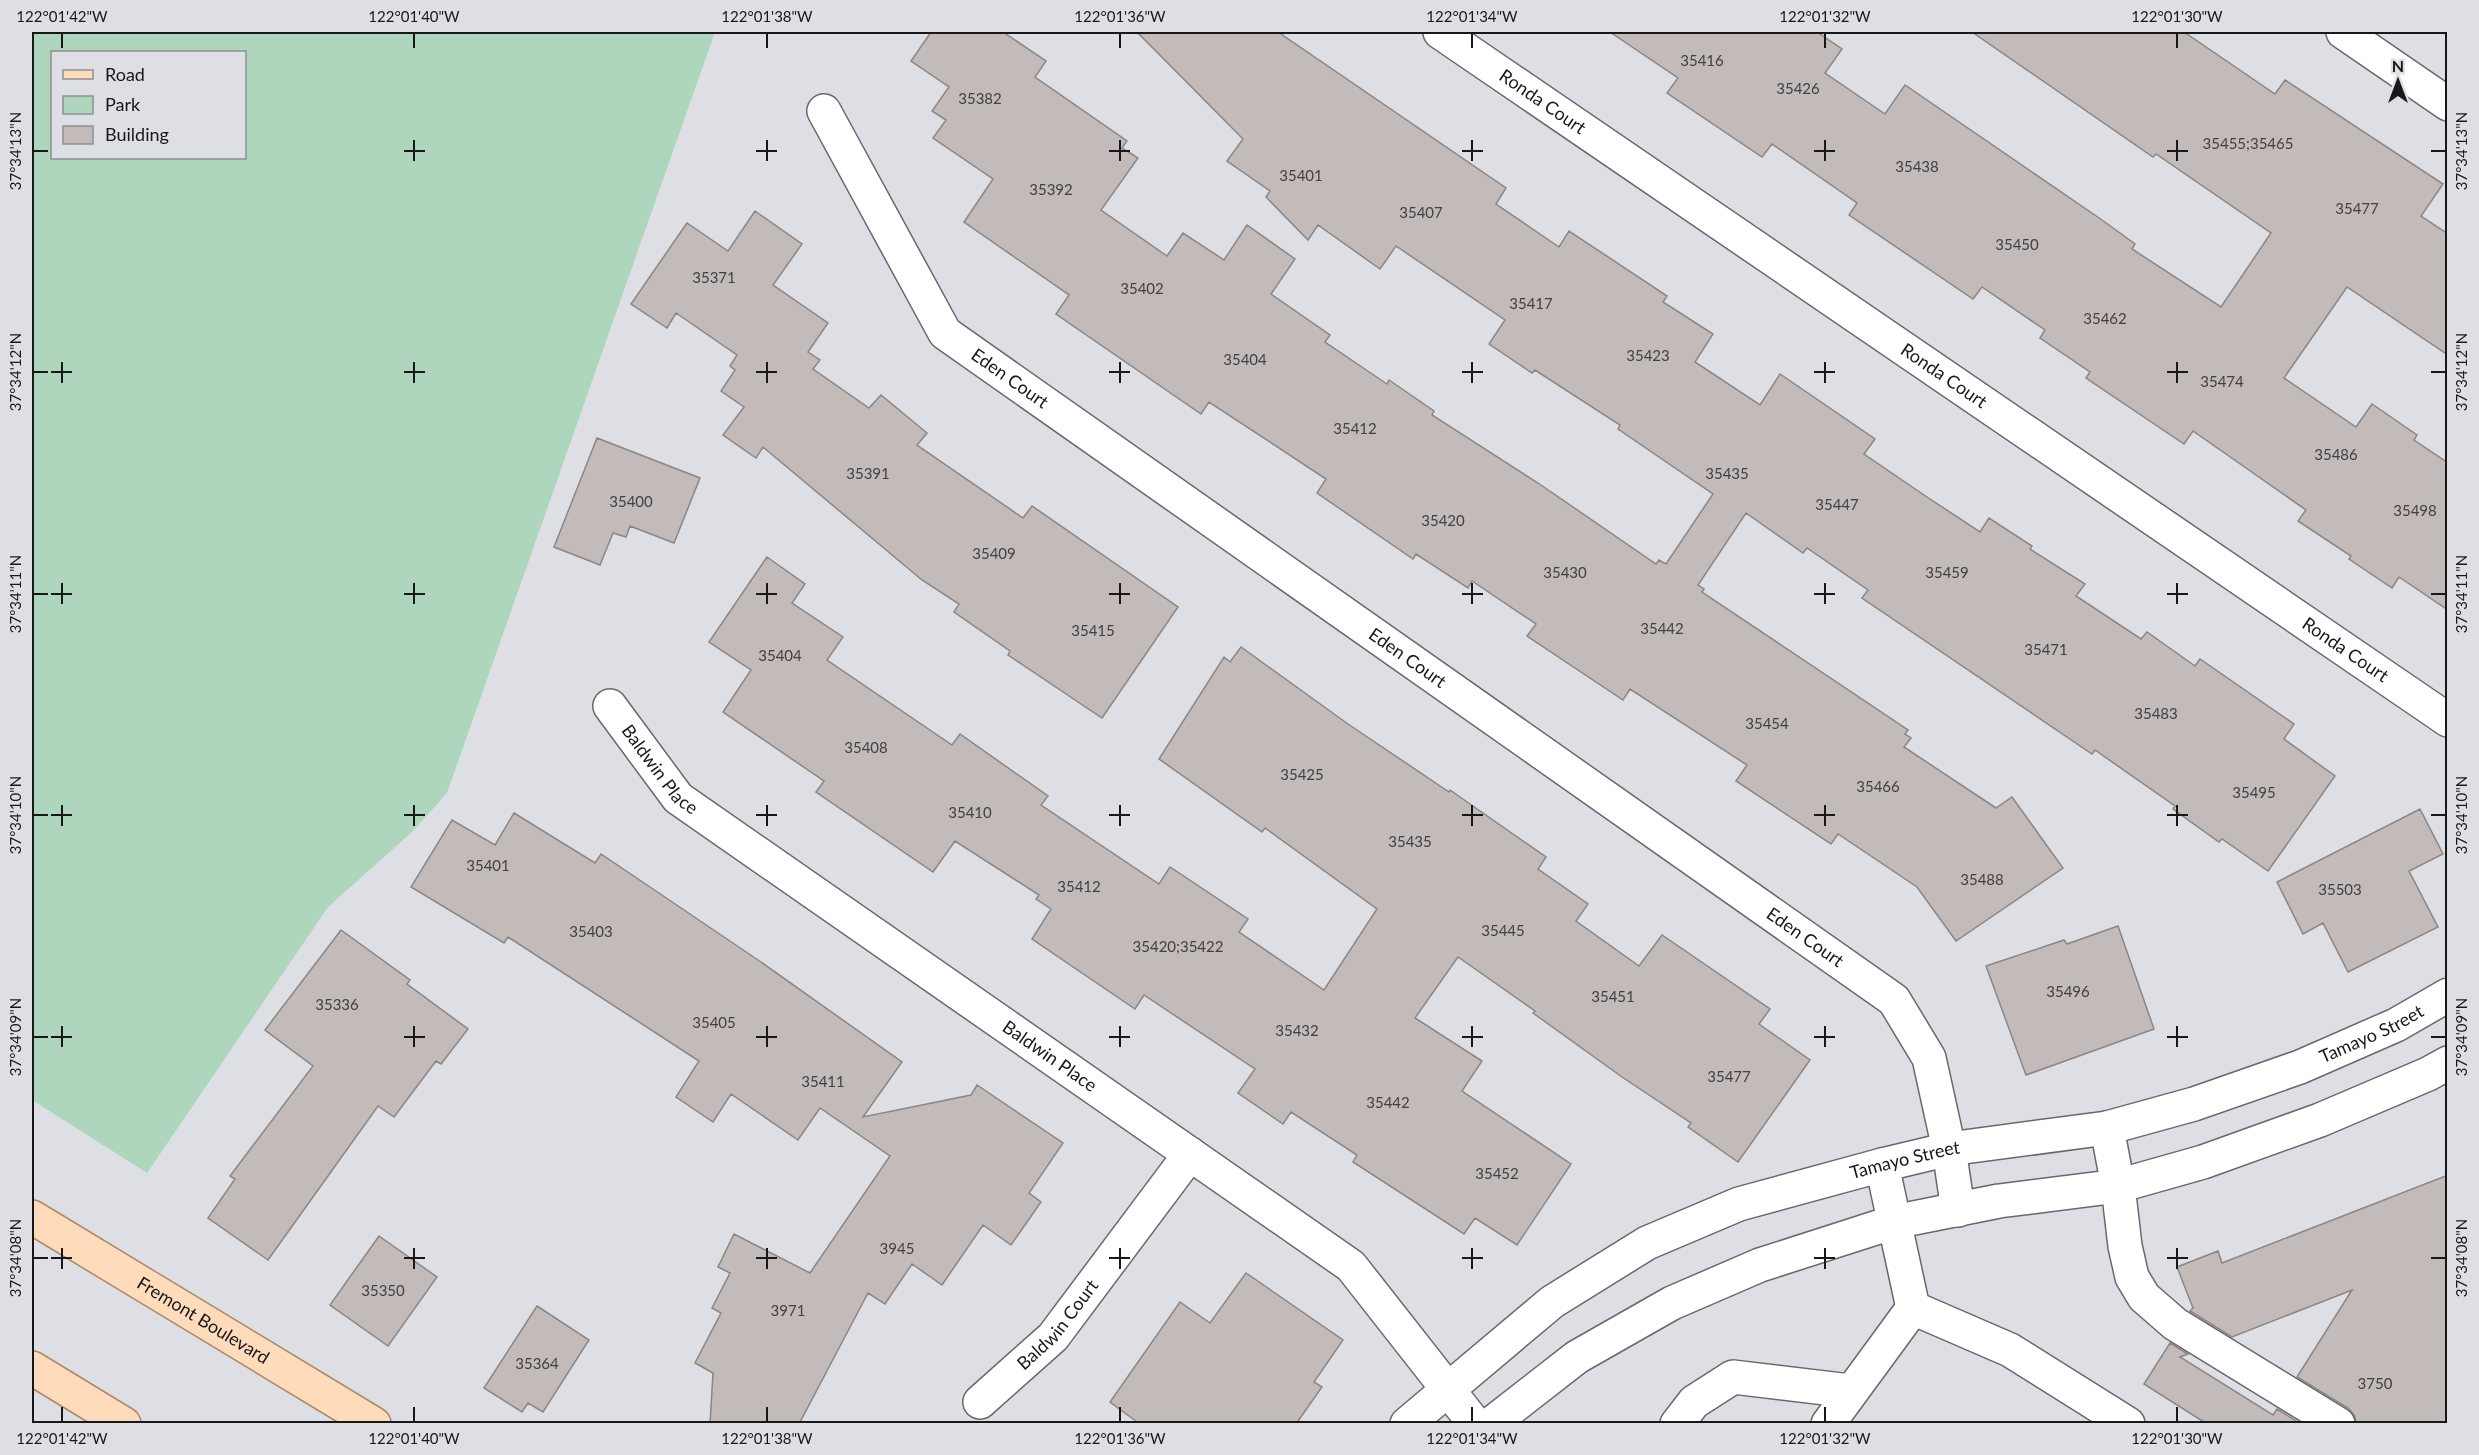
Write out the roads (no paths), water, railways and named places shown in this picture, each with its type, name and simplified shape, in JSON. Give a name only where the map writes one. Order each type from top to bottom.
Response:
[{"type":"main road","name":"Fremont Boulevard","points":[[32,1217],[374,1424]]},
{"type":"main road","points":[[32,1368],[124,1424]]},
{"type":"street","name":"Ronda Court","points":[[1440,32],[2448,720]]},
{"type":"street","points":[[2343,32],[2448,104]]},
{"type":"street","name":"Eden Court","points":[[824,111],[945,333],[1894,1000],[1929,1058],[1949,1149],[1958,1210]]},
{"type":"street","name":"Baldwin Place","points":[[610,706],[678,798],[1351,1266],[1475,1424]]},
{"type":"street","name":"Tamayo Street","points":[[1407,1424],[1552,1302],[1647,1243],[1739,1204],[1949,1149],[2108,1128],[2194,1104],[2300,1067],[2396,1025],[2448,995]]},
{"type":"street","points":[[1491,1424],[1577,1357],[1672,1303],[1760,1265],[1894,1222],[1999,1201],[2118,1186],[2203,1162],[2320,1120],[2428,1074],[2448,1063]]},
{"type":"street","points":[[2108,1128],[2125,1246],[2132,1277],[2144,1297],[2175,1324],[2338,1424]]},
{"type":"street","name":"Baldwin Court","points":[[980,1402],[1053,1337],[1190,1154]]},
{"type":"street","points":[[1828,1424],[1913,1308],[1882,1165]]},
{"type":"street","points":[[1913,1308],[2010,1350],[2128,1424]]},
{"type":"street","points":[[1677,1424],[1694,1402],[1733,1377],[1850,1391]]}]
